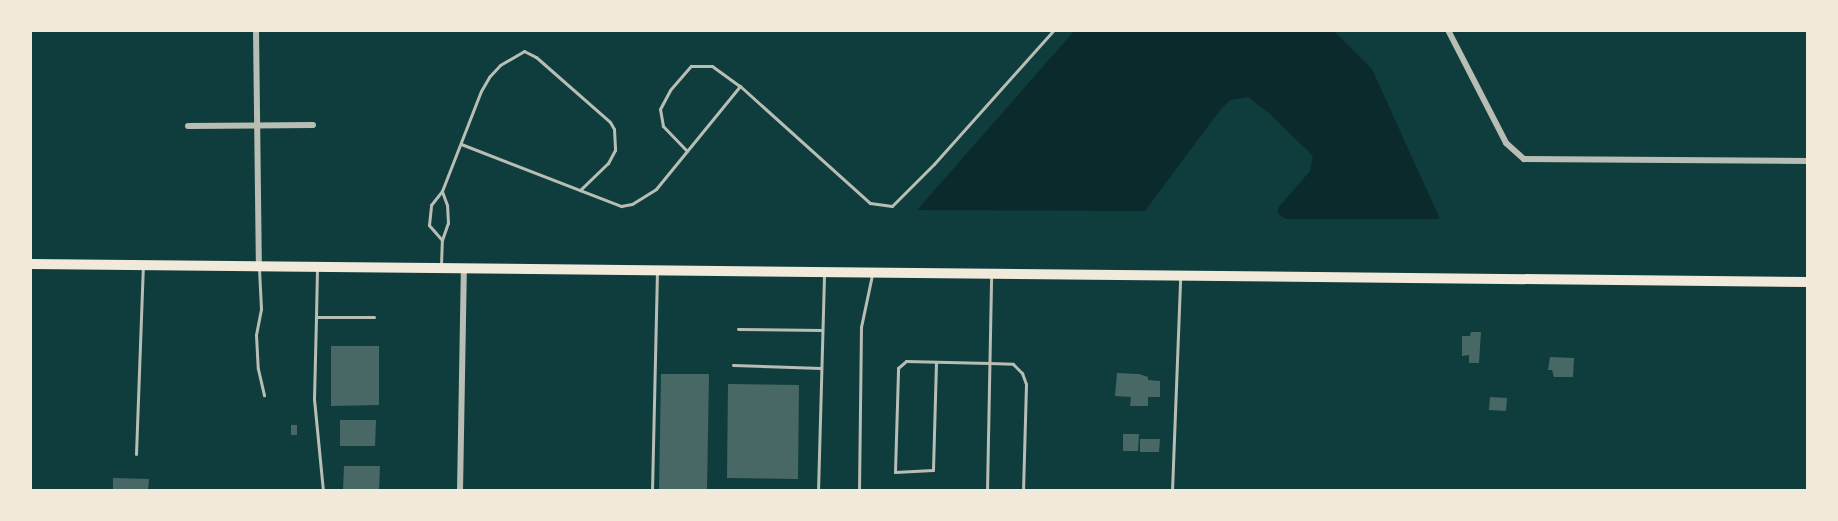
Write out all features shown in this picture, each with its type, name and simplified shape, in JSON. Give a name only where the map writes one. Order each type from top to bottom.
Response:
[{"type":"main road","points":[[30,264],[1808,282]]},
{"type":"street","points":[[256,30],[259,267]]},
{"type":"street","points":[[1448,30],[1506,143],[1524,159],[1808,161]]},
{"type":"street","points":[[188,126],[313,125]]},
{"type":"street","points":[[460,491],[464,269]]},
{"type":"lane","points":[[687,151],[663,126],[660,109],[669,90],[691,66],[712,66],[740,86],[870,203],[892,206],[934,164],[1054,30]]},
{"type":"lane","points":[[442,240],[429,225],[431,205],[442,191],[481,91],[489,77],[500,65],[524,51],[536,57],[610,122],[614,129],[615,150],[608,163],[580,190]]},
{"type":"lane","points":[[461,144],[621,206],[632,204],[656,189],[740,86]]},
{"type":"lane","points":[[441,269],[442,240],[448,223],[447,205],[442,191]]},
{"type":"lane","points":[[136,454],[143,266]]},
{"type":"lane","points":[[259,267],[261,309],[256,335],[258,369],[264,395]]},
{"type":"lane","points":[[317,267],[314,399],[322,491]]},
{"type":"lane","points":[[652,491],[657,271]]},
{"type":"lane","points":[[818,491],[824,273]]},
{"type":"lane","points":[[859,491],[861,327],[872,273]]},
{"type":"lane","points":[[987,491],[992,274]]},
{"type":"lane","points":[[1172,491],[1180,276]]},
{"type":"lane","points":[[316,317],[374,317]]},
{"type":"lane","points":[[738,329],[822,330]]},
{"type":"lane","points":[[936,362],[933,470],[895,472],[898,368],[906,361],[1013,364],[1022,373],[1026,384],[1023,491]]},
{"type":"lane","points":[[733,365],[821,368]]},
{"type":"water","points":[[1075,30],[1333,30],[1372,69],[1440,219],[1286,219],[1278,214],[1278,208],[1310,171],[1313,156],[1270,114],[1248,97],[1230,100],[1220,110],[1145,211],[917,210]]},
{"type":"building","points":[[1471,332],[1481,332],[1479,363],[1469,363],[1469,355],[1462,356],[1462,336],[1470,336]]},
{"type":"building","points":[[331,346],[379,346],[379,405],[331,406]]},
{"type":"building","points":[[1550,357],[1574,358],[1573,377],[1554,377],[1552,370],[1548,370]]},
{"type":"building","points":[[1117,373],[1139,374],[1148,377],[1148,380],[1160,381],[1160,397],[1148,397],[1148,406],[1130,406],[1131,397],[1115,396]]},
{"type":"building","points":[[661,374],[709,374],[707,491],[659,491]]},
{"type":"building","points":[[728,384],[799,385],[798,479],[727,478]]},
{"type":"building","points":[[1490,397],[1507,398],[1506,411],[1489,410]]},
{"type":"building","points":[[340,420],[376,420],[375,446],[340,446]]},
{"type":"building","points":[[291,425],[297,425],[297,435],[291,435]]},
{"type":"building","points":[[1123,434],[1139,434],[1138,451],[1123,451]]},
{"type":"building","points":[[1140,439],[1160,439],[1159,452],[1140,452]]},
{"type":"building","points":[[344,466],[380,466],[379,491],[343,491]]},
{"type":"building","points":[[113,478],[149,479],[148,491],[113,491]]}]
